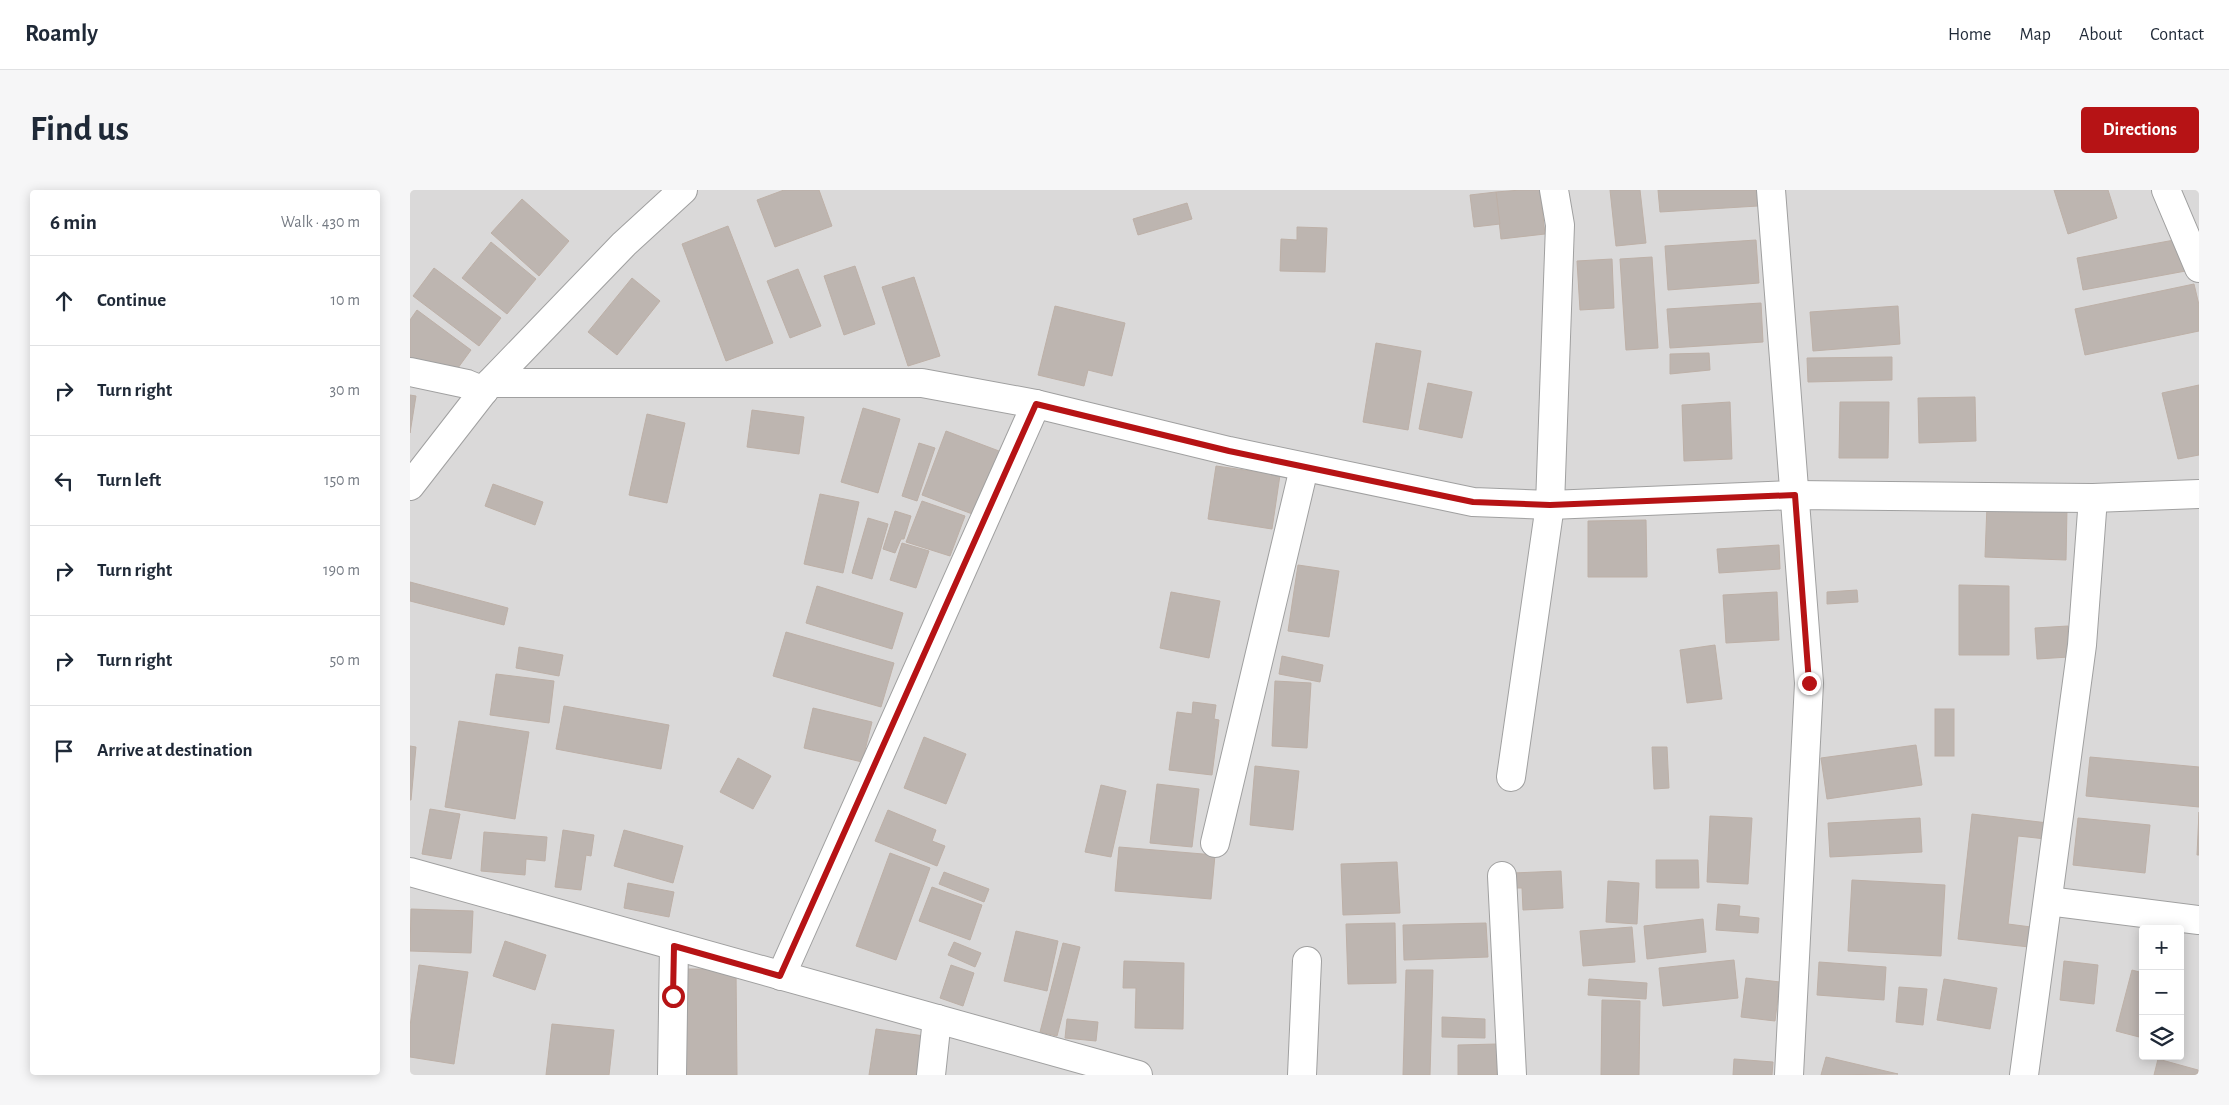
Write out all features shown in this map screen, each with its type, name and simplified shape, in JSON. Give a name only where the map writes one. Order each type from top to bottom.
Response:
[{"type":"street","points":[[410,486],[487,387],[624,244],[683,190]]},
{"type":"street","points":[[1511,777],[1550,505],[1560,225],[1554,190]]},
{"type":"street","points":[[1771,190],[1809,683],[1789,1075]]},
{"type":"street","points":[[2166,190],[2199,268]]},
{"type":"street","points":[[410,372],[487,387],[922,383],[1036,404],[1304,468],[1473,502],[1550,505],[1795,495],[2093,498],[2199,494]]},
{"type":"street","points":[[780,976],[1036,404]]},
{"type":"street","points":[[1215,843],[1304,468]]},
{"type":"street","points":[[2024,1075],[2082,645],[2093,498]]},
{"type":"street","points":[[410,872],[1138,1075]]},
{"type":"street","points":[[1502,876],[1512,1075]]},
{"type":"street","points":[[2048,901],[2199,920]]},
{"type":"street","points":[[672,1075],[674,946]]},
{"type":"street","points":[[1302,1075],[1307,961]]},
{"type":"street","points":[[931,1075],[937,1019]]},
{"type":"shaded area","points":[[410,190],[2199,190],[2199,1075],[410,1075]]},
{"type":"building","points":[[784,190],[819,190],[832,226],[775,247],[757,200]]},
{"type":"building","points":[[1540,190],[1545,234],[1501,239],[1496,192]]},
{"type":"building","points":[[1610,190],[1640,190],[1646,243],[1616,246]]},
{"type":"building","points":[[1658,190],[1757,190],[1758,206],[1660,212]]},
{"type":"building","points":[[2054,190],[2108,190],[2117,218],[2068,234]]},
{"type":"building","points":[[1496,192],[1500,224],[1474,227],[1470,195]]},
{"type":"building","points":[[522,199],[569,241],[539,276],[491,233]]},
{"type":"building","points":[[1187,203],[1192,219],[1138,235],[1133,219]]},
{"type":"building","points":[[728,226],[773,343],[726,361],[682,244]]},
{"type":"building","points":[[1297,227],[1327,228],[1325,272],[1280,271],[1281,239],[1297,240]]},
{"type":"building","points":[[2185,238],[2191,270],[2083,290],[2077,258]]},
{"type":"building","points":[[1756,240],[1759,283],[1668,290],[1665,246]]},
{"type":"building","points":[[491,242],[536,279],[507,314],[462,278]]},
{"type":"building","points":[[1652,257],[1658,348],[1626,350],[1620,259]]},
{"type":"building","points":[[1612,259],[1614,308],[1580,310],[1577,261]]},
{"type":"building","points":[[855,266],[875,324],[844,335],[824,276]]},
{"type":"building","points":[[434,268],[501,318],[479,346],[413,296]]},
{"type":"building","points":[[798,269],[821,326],[790,338],[767,281]]},
{"type":"building","points":[[914,277],[940,356],[908,366],[882,287]]},
{"type":"building","points":[[632,278],[660,301],[617,355],[588,332]]},
{"type":"building","points":[[2194,284],[2199,305],[2199,331],[2085,355],[2075,309]]},
{"type":"building","points":[[1761,303],[1763,342],[1670,348],[1667,309]]},
{"type":"building","points":[[1055,306],[1125,323],[1112,376],[1088,370],[1084,386],[1038,375]]},
{"type":"building","points":[[1898,306],[1900,344],[1813,351],[1810,312]]},
{"type":"building","points":[[417,310],[471,350],[455,372],[410,359],[410,320]]},
{"type":"building","points":[[1376,343],[1421,351],[1408,430],[1363,422]]},
{"type":"building","points":[[1709,353],[1710,370],[1670,374],[1670,354]]},
{"type":"building","points":[[1892,357],[1892,380],[1808,382],[1807,358]]},
{"type":"building","points":[[1428,383],[1472,392],[1462,438],[1419,429]]},
{"type":"building","points":[[2199,385],[2199,455],[2178,459],[2162,393]]},
{"type":"building","points":[[410,395],[416,396],[410,433]]},
{"type":"building","points":[[1975,397],[1976,441],[1919,443],[1918,398]]},
{"type":"building","points":[[1730,402],[1732,459],[1684,461],[1682,405]]},
{"type":"building","points":[[1840,402],[1889,402],[1888,458],[1839,458]]},
{"type":"building","points":[[863,408],[900,419],[878,493],[841,482]]},
{"type":"building","points":[[752,410],[804,417],[799,454],[747,447]]},
{"type":"building","points":[[647,414],[685,423],[667,503],[629,495]]},
{"type":"building","points":[[946,431],[999,451],[975,515],[922,495]]},
{"type":"building","points":[[919,443],[935,448],[917,501],[902,496]]},
{"type":"building","points":[[1216,466],[1280,475],[1272,529],[1208,519]]},
{"type":"building","points":[[493,484],[543,502],[535,525],[485,506]]},
{"type":"building","points":[[820,494],[859,502],[843,573],[804,564]]},
{"type":"building","points":[[922,501],[965,516],[950,556],[906,542]]},
{"type":"building","points":[[1987,505],[2067,508],[2066,560],[1985,557]]},
{"type":"building","points":[[895,511],[911,516],[904,539],[901,539],[895,553],[883,549]]},
{"type":"building","points":[[868,518],[888,524],[872,579],[852,573]]},
{"type":"building","points":[[1646,520],[1647,577],[1588,577],[1588,521]]},
{"type":"building","points":[[902,543],[929,551],[916,588],[890,580]]},
{"type":"building","points":[[1779,545],[1780,569],[1719,573],[1717,549]]},
{"type":"building","points":[[1298,565],[1339,571],[1329,637],[1288,631]]},
{"type":"building","points":[[410,582],[508,608],[504,625],[410,601]]},
{"type":"building","points":[[1959,585],[2009,586],[2009,655],[1959,655]]},
{"type":"building","points":[[817,586],[903,613],[892,649],[806,623]]},
{"type":"building","points":[[1857,590],[1858,602],[1827,604],[1827,592]]},
{"type":"building","points":[[1171,592],[1220,601],[1209,658],[1160,648]]},
{"type":"building","points":[[1777,592],[1779,640],[1726,643],[1723,595]]},
{"type":"building","points":[[2068,626],[2069,657],[2037,659],[2035,628]]},
{"type":"building","points":[[786,632],[894,663],[881,707],[773,676]]},
{"type":"building","points":[[1715,645],[1722,699],[1687,703],[1680,650]]},
{"type":"building","points":[[519,647],[563,655],[559,676],[516,668]]},
{"type":"building","points":[[1282,656],[1323,665],[1320,682],[1279,674]]},
{"type":"building","points":[[496,674],[554,681],[549,723],[490,715]]},
{"type":"building","points":[[1275,681],[1311,683],[1307,748],[1272,746]]},
{"type":"building","points":[[1193,702],[1216,705],[1214,719],[1219,720],[1212,775],[1169,770],[1177,712],[1192,714]]},
{"type":"building","points":[[564,706],[669,725],[661,769],[556,749]]},
{"type":"building","points":[[813,708],[872,722],[862,762],[804,748]]},
{"type":"building","points":[[1935,709],[1954,709],[1954,756],[1935,756]]},
{"type":"building","points":[[459,721],[529,732],[515,819],[445,807]]},
{"type":"building","points":[[924,737],[966,754],[946,804],[904,788]]},
{"type":"building","points":[[1916,745],[1922,785],[1827,799],[1821,758]]},
{"type":"building","points":[[410,746],[416,747],[411,800],[410,800]]},
{"type":"building","points":[[1652,747],[1667,747],[1669,788],[1654,789]]},
{"type":"building","points":[[2090,757],[2199,767],[2199,807],[2086,796]]},
{"type":"building","points":[[738,758],[771,776],[753,809],[720,792]]},
{"type":"building","points":[[1255,766],[1299,771],[1293,830],[1250,825]]},
{"type":"building","points":[[1157,784],[1199,789],[1192,847],[1150,843]]},
{"type":"building","points":[[1101,785],[1126,791],[1111,857],[1085,852]]},
{"type":"building","points":[[430,809],[460,814],[451,859],[422,854]]},
{"type":"building","points":[[888,810],[936,830],[932,841],[945,846],[937,866],[875,841]]},
{"type":"building","points":[[2199,812],[2199,855],[2197,855]]},
{"type":"building","points":[[1972,814],[2048,823],[2046,839],[2018,836],[2008,924],[2031,927],[2029,947],[1958,939]]},
{"type":"building","points":[[1710,816],[1752,818],[1748,884],[1707,882]]},
{"type":"building","points":[[1920,818],[1922,852],[1830,857],[1828,823]]},
{"type":"building","points":[[2078,818],[2150,825],[2145,873],[2073,865]]},
{"type":"building","points":[[563,830],[594,835],[591,856],[586,855],[581,890],[555,887]]},
{"type":"building","points":[[624,830],[683,846],[673,883],[614,866]]},
{"type":"building","points":[[484,832],[547,837],[545,861],[526,859],[525,875],[481,871]]},
{"type":"building","points":[[1119,847],[1215,855],[1211,899],[1115,891]]},
{"type":"building","points":[[890,853],[930,868],[896,960],[856,946]]},
{"type":"building","points":[[1656,860],[1698,860],[1699,888],[1656,888]]},
{"type":"building","points":[[1397,862],[1400,913],[1343,915],[1341,864]]},
{"type":"building","points":[[1561,871],[1563,908],[1523,910],[1522,888],[1514,888],[1513,873]]},
{"type":"building","points":[[944,872],[989,889],[984,902],[939,884]]},
{"type":"building","points":[[1852,880],[1945,885],[1941,956],[1848,951]]},
{"type":"building","points":[[1608,881],[1639,883],[1637,924],[1606,922]]},
{"type":"building","points":[[628,883],[674,892],[669,917],[624,908]]},
{"type":"building","points":[[932,887],[982,905],[970,940],[919,921]]},
{"type":"building","points":[[1718,904],[1740,906],[1739,916],[1759,918],[1758,933],[1716,930]]},
{"type":"building","points":[[411,909],[473,911],[471,953],[410,951]]},
{"type":"building","points":[[1703,919],[1706,952],[1647,959],[1644,926]]},
{"type":"building","points":[[1395,923],[1396,983],[1348,984],[1346,924]]},
{"type":"building","points":[[1486,923],[1488,957],[1404,960],[1403,925]]},
{"type":"building","points":[[1632,927],[1635,962],[1583,966],[1580,931]]},
{"type":"building","points":[[1016,931],[1058,941],[1047,991],[1004,981]]},
{"type":"building","points":[[505,941],[546,955],[535,990],[493,976]]},
{"type":"building","points":[[954,942],[981,953],[975,967],[948,955]]},
{"type":"building","points":[[1063,943],[1080,947],[1057,1036],[1040,1032]]},
{"type":"building","points":[[1734,960],[1738,998],[1663,1006],[1659,968]]},
{"type":"building","points":[[1124,961],[1184,963],[1183,1029],[1135,1028],[1136,988],[1123,988]]},
{"type":"building","points":[[2064,961],[2098,965],[2094,1004],[2060,1000]]},
{"type":"building","points":[[1819,962],[1886,967],[1884,1000],[1817,995]]},
{"type":"building","points":[[419,965],[468,972],[454,1064],[410,1057],[410,1026]]},
{"type":"building","points":[[951,965],[974,973],[963,1006],[940,998]]},
{"type":"building","points":[[682,969],[736,969],[737,1075],[683,1075]]},
{"type":"building","points":[[1406,970],[1433,970],[1430,1075],[1403,1075]]},
{"type":"building","points":[[2132,970],[2139,972],[2139,1037],[2116,1031]]},
{"type":"building","points":[[1746,978],[1780,982],[1775,1021],[1741,1017]]},
{"type":"building","points":[[1589,979],[1647,983],[1646,999],[1588,995]]},
{"type":"building","points":[[1944,979],[1997,988],[1990,1029],[1937,1020]]},
{"type":"building","points":[[1899,987],[1927,989],[1923,1025],[1896,1022]]},
{"type":"building","points":[[1602,1000],[1640,1001],[1639,1075],[1601,1075]]},
{"type":"building","points":[[1442,1017],[1485,1019],[1485,1038],[1442,1037]]},
{"type":"building","points":[[1067,1019],[1098,1022],[1096,1041],[1065,1038]]},
{"type":"building","points":[[552,1024],[614,1030],[609,1075],[546,1075]]},
{"type":"building","points":[[876,1029],[924,1036],[918,1075],[869,1075]]},
{"type":"building","points":[[1497,1044],[1497,1075],[1458,1075],[1458,1045]]},
{"type":"building","points":[[1826,1057],[1898,1074],[1821,1075]]},
{"type":"building","points":[[1734,1059],[1773,1062],[1772,1075],[1733,1075]]},
{"type":"building","points":[[2158,1060],[2198,1070],[2197,1075],[2154,1075]]},
{"type":"route","points":[[673,996],[674,946],[780,976],[1036,404],[1304,468],[1473,502],[1550,505],[1795,495],[1809,683]]}]
